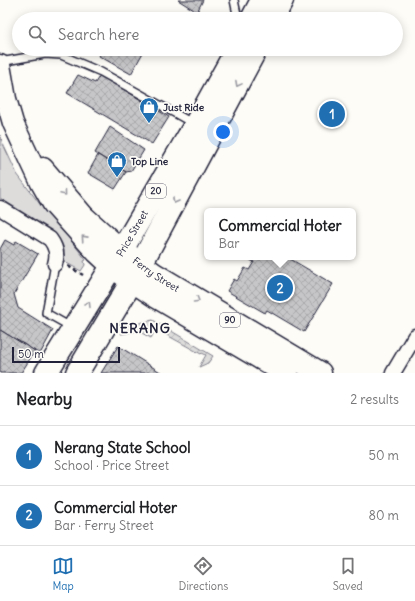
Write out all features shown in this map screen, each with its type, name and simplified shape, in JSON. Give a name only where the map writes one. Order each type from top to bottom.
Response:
[{"type":"main road","points":[[256,12],[262,0]]},
{"type":"main road","points":[[276,12],[282,0]]},
{"type":"main road","name":"Price Street","points":[[46,373],[117,258],[195,125],[233,56]]},
{"type":"main road","name":"20","points":[[136,273],[252,56]]},
{"type":"main road","name":"Ferry Street","points":[[0,64],[2,86],[13,123],[41,183],[54,204],[97,253],[117,258],[136,273],[286,373]]},
{"type":"main road","points":[[77,373],[136,273]]},
{"type":"main road","name":"Ferry Street","points":[[136,273],[167,282],[320,373]]},
{"type":"street","points":[[0,208],[50,239],[55,246],[57,253],[55,264]]},
{"type":"street","points":[[393,373],[415,336]]},
{"type":"lane","points":[[234,0],[237,12]]},
{"type":"lane","points":[[0,64],[36,56]]},
{"type":"lane","points":[[63,56],[101,72],[195,125]]},
{"type":"lane","points":[[55,264],[46,313],[73,328]]},
{"type":"shaded area","points":[[0,135],[17,174],[86,260],[84,261],[85,265],[81,271],[63,261],[64,248],[53,231],[0,198]]},
{"type":"shaded area","points":[[153,320],[213,356],[208,363],[199,367],[206,355],[201,354],[156,329],[151,338],[138,331],[121,334],[126,326]]},
{"type":"building","points":[[178,0],[203,0],[197,12]]},
{"type":"building","points":[[99,56],[141,56],[131,74]]},
{"type":"building","points":[[78,75],[95,83],[100,75],[169,117],[152,144],[67,93]]},
{"type":"building","points":[[110,127],[144,150],[131,171],[126,172],[95,153]]},
{"type":"building","points":[[98,155],[126,172],[115,189],[88,173]]},
{"type":"building","points":[[5,240],[14,245],[16,241],[38,254],[14,294],[18,308],[53,330],[40,354],[0,330],[0,249]]},
{"type":"building","points":[[250,260],[292,260],[333,284],[304,332],[267,310],[265,313],[227,291],[234,279],[237,281],[245,268],[249,270],[254,262]]},
{"type":"building","points":[[0,330],[35,351],[21,373],[0,373]]},
{"type":"building","points":[[118,346],[133,355],[162,373],[101,373]]},
{"type":"place","name":"Nerang State School","points":[[332,114]]},
{"type":"place","name":"Just Ride","points":[[149,124]]},
{"type":"place","name":"Top Line","points":[[117,178]]},
{"type":"place","name":"Commercial Hoter","points":[[280,288]]},
{"type":"district","name":"NERANG","points":[[140,328]]}]
